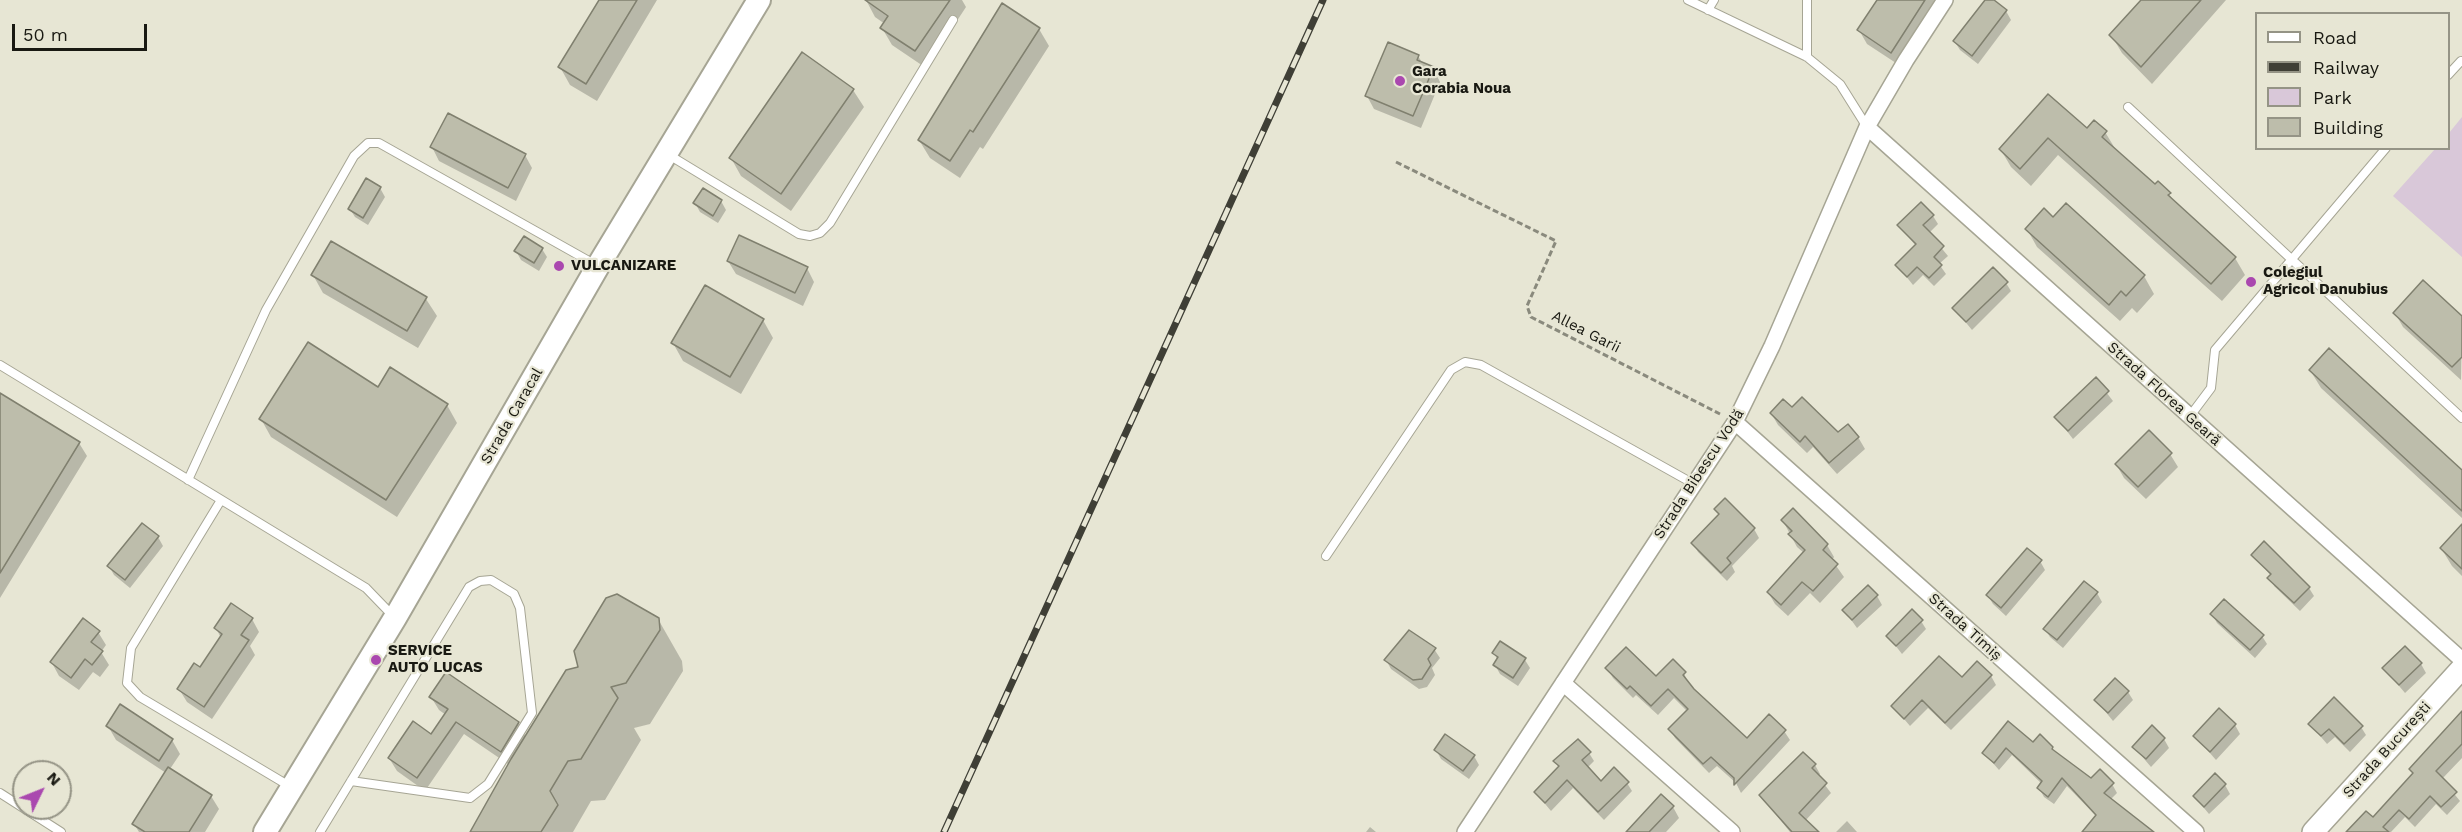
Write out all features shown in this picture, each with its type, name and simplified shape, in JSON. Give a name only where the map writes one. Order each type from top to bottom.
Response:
[{"type":"main road","name":"Strada Caracal","points":[[265,832],[395,618],[598,266],[759,0]]},
{"type":"street","name":"Strada Bibescu Vodă","points":[[1465,832],[1735,422],[1772,346],[1867,127],[1906,60],[1945,0]]},
{"type":"street","name":"Strada Florea Geară","points":[[1867,127],[2462,660]]},
{"type":"street","name":"Strada Timiș","points":[[1735,422],[2196,832]]},
{"type":"street","name":"Strada București","points":[[2313,832],[2462,668]]},
{"type":"street","points":[[1563,683],[1732,832]]},
{"type":"lane","points":[[1688,0],[1807,57],[1840,84],[1867,127]]},
{"type":"lane","points":[[1708,10],[1714,0]]},
{"type":"lane","points":[[1807,57],[1808,0]]},
{"type":"lane","points":[[667,154],[799,234],[810,236],[820,232],[830,223],[953,21]]},
{"type":"lane","points":[[2450,73],[2461,61]]},
{"type":"lane","points":[[2128,107],[2462,418]]},
{"type":"lane","points":[[188,480],[266,310],[354,156],[368,142],[379,143],[598,266]]},
{"type":"lane","points":[[2190,416],[2211,388],[2215,350],[2384,150]]},
{"type":"lane","points":[[1326,556],[1451,370],[1465,362],[1481,365],[1694,484]]},
{"type":"lane","points":[[0,365],[366,588],[395,618]]},
{"type":"lane","points":[[221,500],[131,648],[127,683],[140,697],[292,788]]},
{"type":"lane","points":[[320,832],[351,781],[469,587],[480,581],[491,580],[514,594],[520,608],[532,713],[488,784],[470,798],[351,781]]},
{"type":"lane","points":[[0,793],[61,832]]},
{"type":"path","name":"Allea Garii","points":[[1396,162],[1556,241],[1527,306],[1531,317],[1735,422]]},
{"type":"green space","points":[[2462,117],[2462,257],[2393,196],[2434,150],[2450,150],[2450,132]]},
{"type":"building","points":[[599,0],[637,0],[586,84],[558,67]]},
{"type":"building","points":[[865,0],[950,0],[915,51],[880,28],[888,16]]},
{"type":"building","points":[[1877,0],[1925,0],[1891,53],[1857,30]]},
{"type":"building","points":[[1985,0],[1994,0],[2007,10],[1972,56],[1953,41]]},
{"type":"building","points":[[2141,0],[2201,0],[2141,67],[2109,35]]},
{"type":"building","points":[[1002,3],[1040,28],[973,132],[970,130],[950,161],[918,140]]},
{"type":"building","name":"Gara Corabia Noua","points":[[1388,42],[1419,55],[1417,60],[1434,67],[1413,116],[1365,96]]},
{"type":"building","points":[[802,52],[854,89],[781,194],[729,158]]},
{"type":"building","points":[[2048,94],[2087,128],[2094,120],[2107,131],[2102,137],[2155,184],[2158,181],[2171,193],[2168,195],[2236,257],[2211,284],[2048,138],[2020,169],[1999,149]]},
{"type":"building","points":[[448,113],[526,154],[508,188],[430,147]]},
{"type":"building","points":[[366,178],[381,187],[363,218],[348,209]]},
{"type":"building","points":[[703,188],[722,200],[713,216],[693,203]]},
{"type":"building","points":[[1921,202],[1934,215],[1923,225],[1944,246],[1934,257],[1942,265],[1929,278],[1917,267],[1907,277],[1895,265],[1916,244],[1897,225]]},
{"type":"building","points":[[2066,203],[2145,275],[2126,296],[2121,291],[2109,305],[2025,229],[2044,208],[2053,217]]},
{"type":"building","points":[[739,235],[808,267],[795,293],[727,261]]},
{"type":"building","points":[[524,236],[543,248],[534,263],[514,251]]},
{"type":"building","points":[[331,241],[427,297],[407,331],[311,275]]},
{"type":"building","points":[[1993,267],[2008,282],[1966,322],[1952,308]]},
{"type":"building","points":[[2423,280],[2462,316],[2462,357],[2452,367],[2393,313]]},
{"type":"building","points":[[705,285],[764,319],[730,377],[671,343]]},
{"type":"building","points":[[308,342],[378,387],[390,367],[448,404],[386,500],[259,419]]},
{"type":"building","points":[[2329,348],[2462,470],[2462,511],[2309,370]]},
{"type":"building","points":[[2096,377],[2109,391],[2068,431],[2054,417]]},
{"type":"building","points":[[0,393],[80,442],[0,573]]},
{"type":"building","points":[[1802,397],[1838,432],[1848,424],[1859,437],[1829,463],[1805,436],[1800,442],[1770,413],[1783,399],[1792,407]]},
{"type":"building","points":[[2149,430],[2172,453],[2138,487],[2115,464]]},
{"type":"building","points":[[1725,498],[1755,528],[1727,558],[1731,563],[1721,573],[1691,543],[1719,514],[1714,509]]},
{"type":"building","points":[[1793,508],[1828,544],[1823,550],[1838,564],[1813,591],[1802,582],[1781,605],[1767,592],[1805,550],[1788,534],[1792,531],[1781,520]]},
{"type":"building","points":[[142,523],[159,536],[125,580],[107,566]]},
{"type":"building","points":[[2462,524],[2462,569],[2440,548]]},
{"type":"building","points":[[2264,541],[2310,587],[2294,603],[2267,578],[2271,574],[2251,555]]},
{"type":"building","points":[[2027,548],[2042,560],[2001,608],[1986,595]]},
{"type":"building","points":[[2084,581],[2098,592],[2057,640],[2043,629]]},
{"type":"building","points":[[1868,585],[1878,595],[1852,620],[1842,610]]},
{"type":"building","points":[[617,594],[659,618],[660,630],[626,683],[611,687],[618,698],[581,759],[568,761],[550,791],[558,805],[541,832],[470,832],[511,759],[566,670],[578,667],[574,651],[606,598]]},
{"type":"building","points":[[2224,599],[2264,635],[2250,650],[2210,614]]},
{"type":"building","points":[[231,603],[253,618],[241,635],[249,640],[204,707],[177,689],[194,663],[200,667],[222,634],[214,628]]},
{"type":"building","points":[[1912,609],[1923,620],[1896,646],[1886,636]]},
{"type":"building","points":[[83,618],[100,631],[91,642],[103,651],[92,665],[85,659],[71,678],[50,662]]},
{"type":"building","points":[[1409,630],[1436,648],[1428,659],[1431,665],[1422,679],[1413,680],[1384,660]]},
{"type":"building","points":[[1500,641],[1526,658],[1513,678],[1493,665],[1498,657],[1492,653]]},
{"type":"building","points":[[2405,646],[2422,663],[2399,685],[2382,668]]},
{"type":"building","points":[[1626,647],[1656,676],[1673,659],[1686,672],[1683,675],[1694,689],[1747,738],[1769,714],[1786,730],[1734,785],[1734,778],[1711,757],[1703,764],[1668,729],[1688,709],[1668,689],[1651,706],[1630,686],[1627,689],[1605,668]]},
{"type":"building","points":[[1939,656],[1962,677],[1977,661],[1992,675],[1945,723],[1922,700],[1904,719],[1891,706]]},
{"type":"building","points":[[446,672],[519,722],[501,752],[456,722],[417,778],[388,758],[413,721],[431,734],[448,709],[429,697]]},
{"type":"building","points":[[2115,678],[2129,691],[2108,713],[2094,700]]},
{"type":"building","points":[[2334,697],[2363,726],[2344,744],[2329,729],[2321,736],[2308,724]]},
{"type":"building","points":[[120,704],[173,739],[159,761],[106,726]]},
{"type":"building","points":[[2219,708],[2236,724],[2210,752],[2193,736]]},
{"type":"building","points":[[2462,711],[2462,744],[2436,771],[2457,792],[2441,807],[2430,796],[2409,819],[2399,810],[2383,827],[2389,832],[2346,832],[2366,811],[2373,817],[2413,773],[2409,769]]},
{"type":"building","points":[[2008,721],[2033,742],[2040,734],[2053,747],[2052,749],[2091,778],[2100,769],[2114,783],[2104,793],[2154,832],[2082,832],[2096,815],[2062,778],[2048,797],[2037,788],[2042,781],[2006,748],[1994,763],[1982,753]]},
{"type":"building","points":[[2152,725],[2165,738],[2146,759],[2132,747]]},
{"type":"building","points":[[1445,734],[1475,755],[1463,771],[1434,750]]},
{"type":"building","points":[[1578,739],[1591,752],[1582,760],[1601,781],[1614,767],[1629,782],[1598,812],[1567,780],[1545,803],[1534,792],[1559,766],[1553,761]]},
{"type":"building","points":[[1803,752],[1816,764],[1812,768],[1827,783],[1799,813],[1819,832],[1792,832],[1759,795]]},
{"type":"building","points":[[168,767],[212,795],[189,832],[145,832],[132,824]]},
{"type":"building","points":[[2215,773],[2226,784],[2204,807],[2193,796]]},
{"type":"building","points":[[1661,794],[1674,806],[1649,832],[1626,832]]},
{"type":"railway","points":[[944,832],[1323,0]]},
{"type":"place","name":"Gara Corabia Noua","points":[[1400,81]]},
{"type":"place","name":"VULCANIZARE","points":[[559,266]]},
{"type":"place","name":"Colegiul Agricol Danubius","points":[[2251,282]]},
{"type":"place","name":"SERVICE AUTO LUCAS","points":[[376,660]]}]
